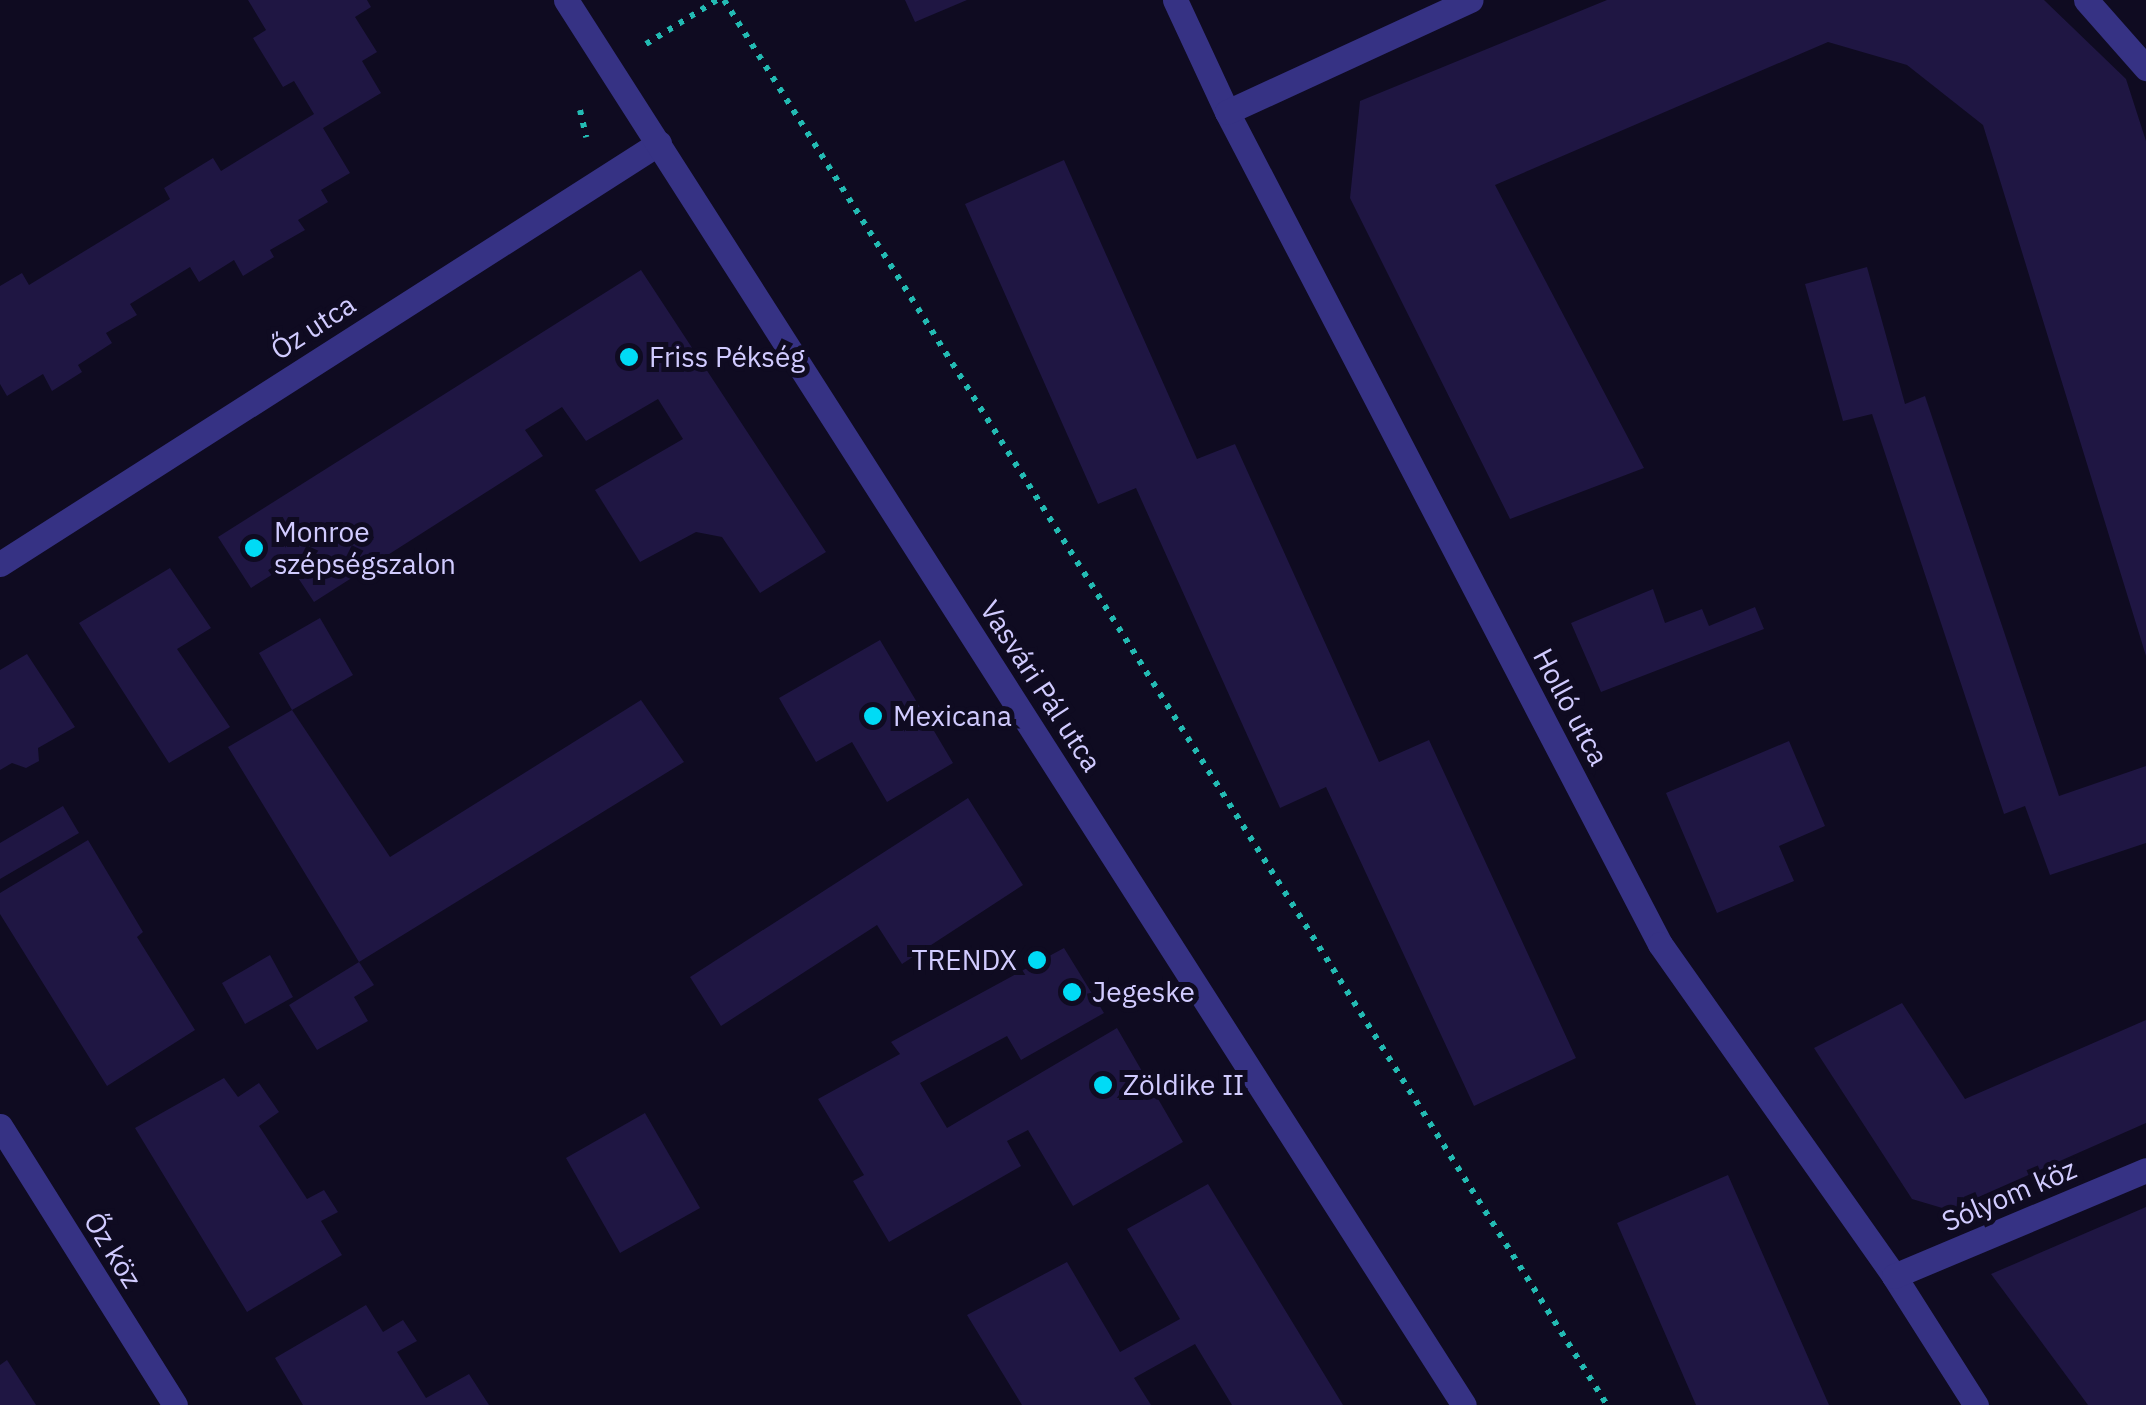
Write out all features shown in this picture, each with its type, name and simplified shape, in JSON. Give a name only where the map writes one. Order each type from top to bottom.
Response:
[{"type":"street","name":"Vasvári Pál utca","points":[[566,0],[1464,1405]]},
{"type":"street","name":"Holló utca","points":[[1175,0],[1227,112],[1660,944],[1894,1276],[1976,1405]]},
{"type":"street","points":[[1227,112],[1471,0]]},
{"type":"street","points":[[2086,0],[2146,68]]},
{"type":"street","name":"Őz utca","points":[[0,564],[660,143]]},
{"type":"street","name":"Őz köz","points":[[0,1126],[175,1405]]},
{"type":"street","name":"Sólyom köz","points":[[1894,1276],[2146,1170]]},
{"type":"path","points":[[724,0],[1607,1405]]},
{"type":"building","points":[[248,0],[367,0],[371,7],[355,17],[377,52],[362,61],[381,93],[323,128],[350,173],[321,190],[328,202],[298,220],[305,230],[270,250],[274,257],[243,276],[234,260],[199,282],[190,267],[130,304],[137,315],[106,333],[112,343],[78,365],[82,372],[52,391],[43,374],[7,396],[0,384],[0,286],[22,273],[29,285],[170,199],[164,188],[213,158],[221,171],[314,114],[294,81],[283,87],[253,38],[266,30]]},
{"type":"building","points":[[905,0],[967,0],[915,22]]},
{"type":"building","points":[[1607,0],[2044,0],[2126,79],[2146,141],[2146,656],[1983,125],[1907,65],[1828,42],[1495,185],[1644,468],[1510,519],[1350,198],[1360,101]]},
{"type":"building","points":[[1064,160],[1197,459],[1235,444],[1379,762],[1429,740],[1576,1058],[1474,1106],[1326,787],[1280,808],[1136,488],[1098,504],[965,204]]},
{"type":"building","points":[[1867,267],[1905,404],[1925,396],[2059,796],[2146,766],[2146,843],[2050,875],[2025,806],[2004,814],[1872,414],[1843,421],[1805,284]]},
{"type":"building","points":[[641,270],[826,552],[760,593],[722,537],[696,532],[640,562],[595,490],[683,439],[658,399],[586,441],[562,407],[525,430],[543,456],[314,602],[289,564],[251,588],[218,537]]},
{"type":"building","points":[[170,568],[211,628],[177,649],[230,727],[169,763],[79,623]]},
{"type":"building","points":[[1653,589],[1665,623],[1702,609],[1709,626],[1755,607],[1764,629],[1601,692],[1571,623]]},
{"type":"building","points":[[320,618],[353,675],[292,710],[259,653]]},
{"type":"building","points":[[880,640],[953,763],[887,802],[852,742],[816,762],[779,698]]},
{"type":"building","points":[[27,654],[75,727],[38,748],[39,761],[26,768],[12,763],[0,770],[0,670]]},
{"type":"building","points":[[641,700],[684,762],[359,962],[228,747],[292,710],[390,857]]},
{"type":"building","points":[[1789,741],[1825,826],[1779,846],[1794,881],[1717,913],[1666,793]]},
{"type":"building","points":[[968,798],[1023,885],[902,964],[877,925],[721,1026],[690,977]]},
{"type":"building","points":[[63,806],[79,833],[0,879],[0,843]]},
{"type":"building","points":[[88,840],[143,932],[137,937],[195,1030],[107,1086],[0,914],[0,893]]},
{"type":"building","points":[[1064,948],[1104,1013],[1021,1060],[1007,1036],[920,1083],[947,1128],[1117,1028],[1183,1142],[1073,1206],[1028,1130],[1007,1141],[1021,1166],[889,1242],[853,1181],[864,1175],[818,1099],[900,1054],[891,1042]]},
{"type":"building","points":[[270,955],[293,997],[245,1024],[222,983]]},
{"type":"building","points":[[359,962],[374,985],[354,997],[368,1021],[317,1050],[289,1005]]},
{"type":"building","points":[[1902,1003],[1965,1099],[2146,1020],[2146,1123],[1949,1210],[1912,1199],[1814,1048]]},
{"type":"building","points":[[224,1078],[238,1097],[259,1083],[279,1112],[259,1126],[307,1199],[324,1190],[338,1212],[321,1221],[342,1255],[247,1312],[135,1128]]},
{"type":"building","points":[[645,1113],[700,1208],[620,1253],[566,1158]]},
{"type":"building","points":[[1728,1175],[1829,1405],[1696,1405],[1617,1223]]},
{"type":"building","points":[[1208,1184],[1343,1405],[1232,1405],[1195,1344],[1134,1378],[1151,1405],[1022,1405],[967,1315],[1067,1262],[1120,1352],[1180,1319],[1127,1229]]},
{"type":"building","points":[[2146,1207],[2146,1405],[2088,1405],[1991,1274]]},
{"type":"building","points":[[366,1305],[383,1332],[403,1320],[417,1341],[397,1352],[426,1398],[469,1374],[489,1405],[303,1405],[275,1358]]},
{"type":"building","points":[[7,1360],[36,1405],[0,1405],[0,1365]]},
{"type":"place","name":"Friss Pékség","points":[[629,357]]},
{"type":"place","name":"Monroe szépségszalon","points":[[254,548]]},
{"type":"place","name":"Mexicana","points":[[873,716]]},
{"type":"place","name":"TRENDX","points":[[1037,960]]},
{"type":"place","name":"Jegeske","points":[[1072,992]]},
{"type":"place","name":"Zöldike II","points":[[1103,1085]]}]
